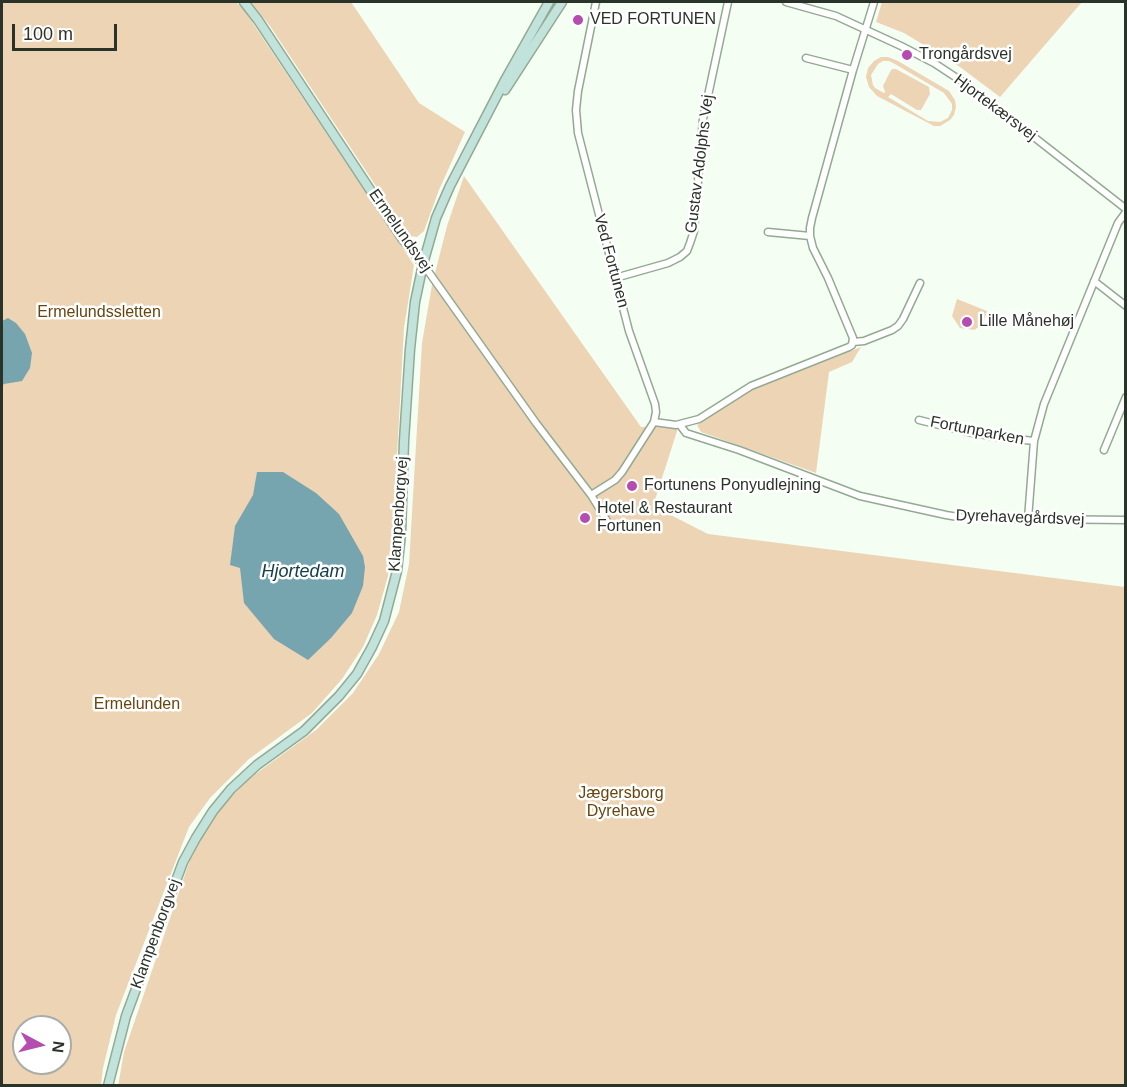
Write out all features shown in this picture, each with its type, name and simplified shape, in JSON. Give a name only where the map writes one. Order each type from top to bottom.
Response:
[{"type":"street","name":"Ermelundsvej","points":[[244,2],[402,238],[591,495]]},
{"type":"street","name":"Klampenborgvej","points":[[108,1086],[126,1016],[183,862],[196,838],[213,811],[231,789],[257,765],[304,731],[339,696],[357,674],[384,621],[397,571],[401,534],[410,349],[415,302],[423,264],[436,218],[459,168],[549,2]]},
{"type":"street","name":"Klampenborgvej","points":[[486,118],[562,2]]},
{"type":"street","name":"Ved Fortunen","points":[[596,2],[578,91],[576,110],[578,133],[629,331],[655,404],[654,422]]},
{"type":"street","name":"Gustav Adolphs Vej","points":[[615,278],[668,263],[680,257],[690,243],[694,231],[703,119],[728,2]]},
{"type":"street","name":"Hjortekærsvej","points":[[786,2],[836,16],[934,63],[966,84],[1125,210]]},
{"type":"street","points":[[853,342],[810,236],[812,218],[874,2]]},
{"type":"street","points":[[806,58],[853,70]]},
{"type":"street","name":"Fortunparken","points":[[1028,519],[1034,441],[1044,404],[1125,210]]},
{"type":"street","points":[[768,232],[810,236]]},
{"type":"street","points":[[1094,281],[1125,306]]},
{"type":"street","points":[[609,524],[591,495],[615,480],[622,472],[654,422],[680,425],[699,419],[751,386],[849,347],[853,342],[864,341],[892,330],[903,319],[920,283]]},
{"type":"street","points":[[1104,450],[1125,397]]},
{"type":"street","name":"Fortunparken","points":[[919,420],[968,432],[1034,441]]},
{"type":"street","name":"Dyrehavegårdsvej","points":[[680,425],[686,433],[739,450],[860,496],[958,517],[1125,520]]},
{"type":"green space","name":"Ermelunden","points":[[2,2],[236,2],[244,10],[414,265],[404,328],[393,527],[388,576],[377,615],[363,647],[342,679],[312,713],[249,759],[210,798],[189,827],[116,1015],[101,1085],[2,1085]]},
{"type":"green space","points":[[251,2],[351,2],[419,103],[465,132],[439,190],[424,231],[417,237],[409,236],[270,26]]},
{"type":"green space","points":[[882,2],[1082,2],[1000,97],[960,67],[904,33],[876,22]]},
{"type":"green space","points":[[881,57],[888,57],[898,61],[949,91],[955,100],[954,115],[940,126],[934,126],[877,96],[869,87],[866,77],[868,68]],"holes":[[[889,61],[944,93],[952,104],[948,118],[940,122],[928,121],[888,97],[891,94],[917,110],[921,110],[930,94],[929,87],[896,69],[892,69],[883,86],[884,93],[875,88],[871,75],[878,64]]]},
{"type":"green space","name":"Jægersborg Dyrehave","points":[[464,176],[641,427],[679,425],[653,506],[708,534],[1125,587],[1125,1085],[118,1086],[124,1052],[190,860],[215,813],[250,778],[316,730],[353,693],[379,654],[399,612],[409,564],[422,343],[432,285],[447,226]]},
{"type":"green space","points":[[957,299],[987,311],[983,324],[974,330],[960,328],[952,316]]},
{"type":"green space","points":[[861,347],[852,362],[829,372],[816,473],[701,432],[697,425],[742,393]]},
{"type":"water","points":[[8,318],[16,323],[25,334],[32,353],[30,368],[22,381],[2,386],[2,321]]},
{"type":"water","name":"Hjortedam","points":[[257,472],[283,472],[316,493],[339,514],[363,556],[365,567],[363,586],[352,613],[308,660],[274,639],[244,603],[240,568],[230,565],[235,526],[253,495]]},
{"type":"place","name":"VED FORTUNEN","points":[[578,20]]},
{"type":"place","name":"Trongårdsvej","points":[[907,55]]},
{"type":"place","name":"Lille Månehøj","points":[[967,322]]},
{"type":"place","name":"Fortunens Ponyudlejning","points":[[632,486]]},
{"type":"place","name":"Hotel & Restaurant Fortunen","points":[[585,518]]},
{"type":"park label","name":"Ermelundssletten","points":[[99,313]]}]
